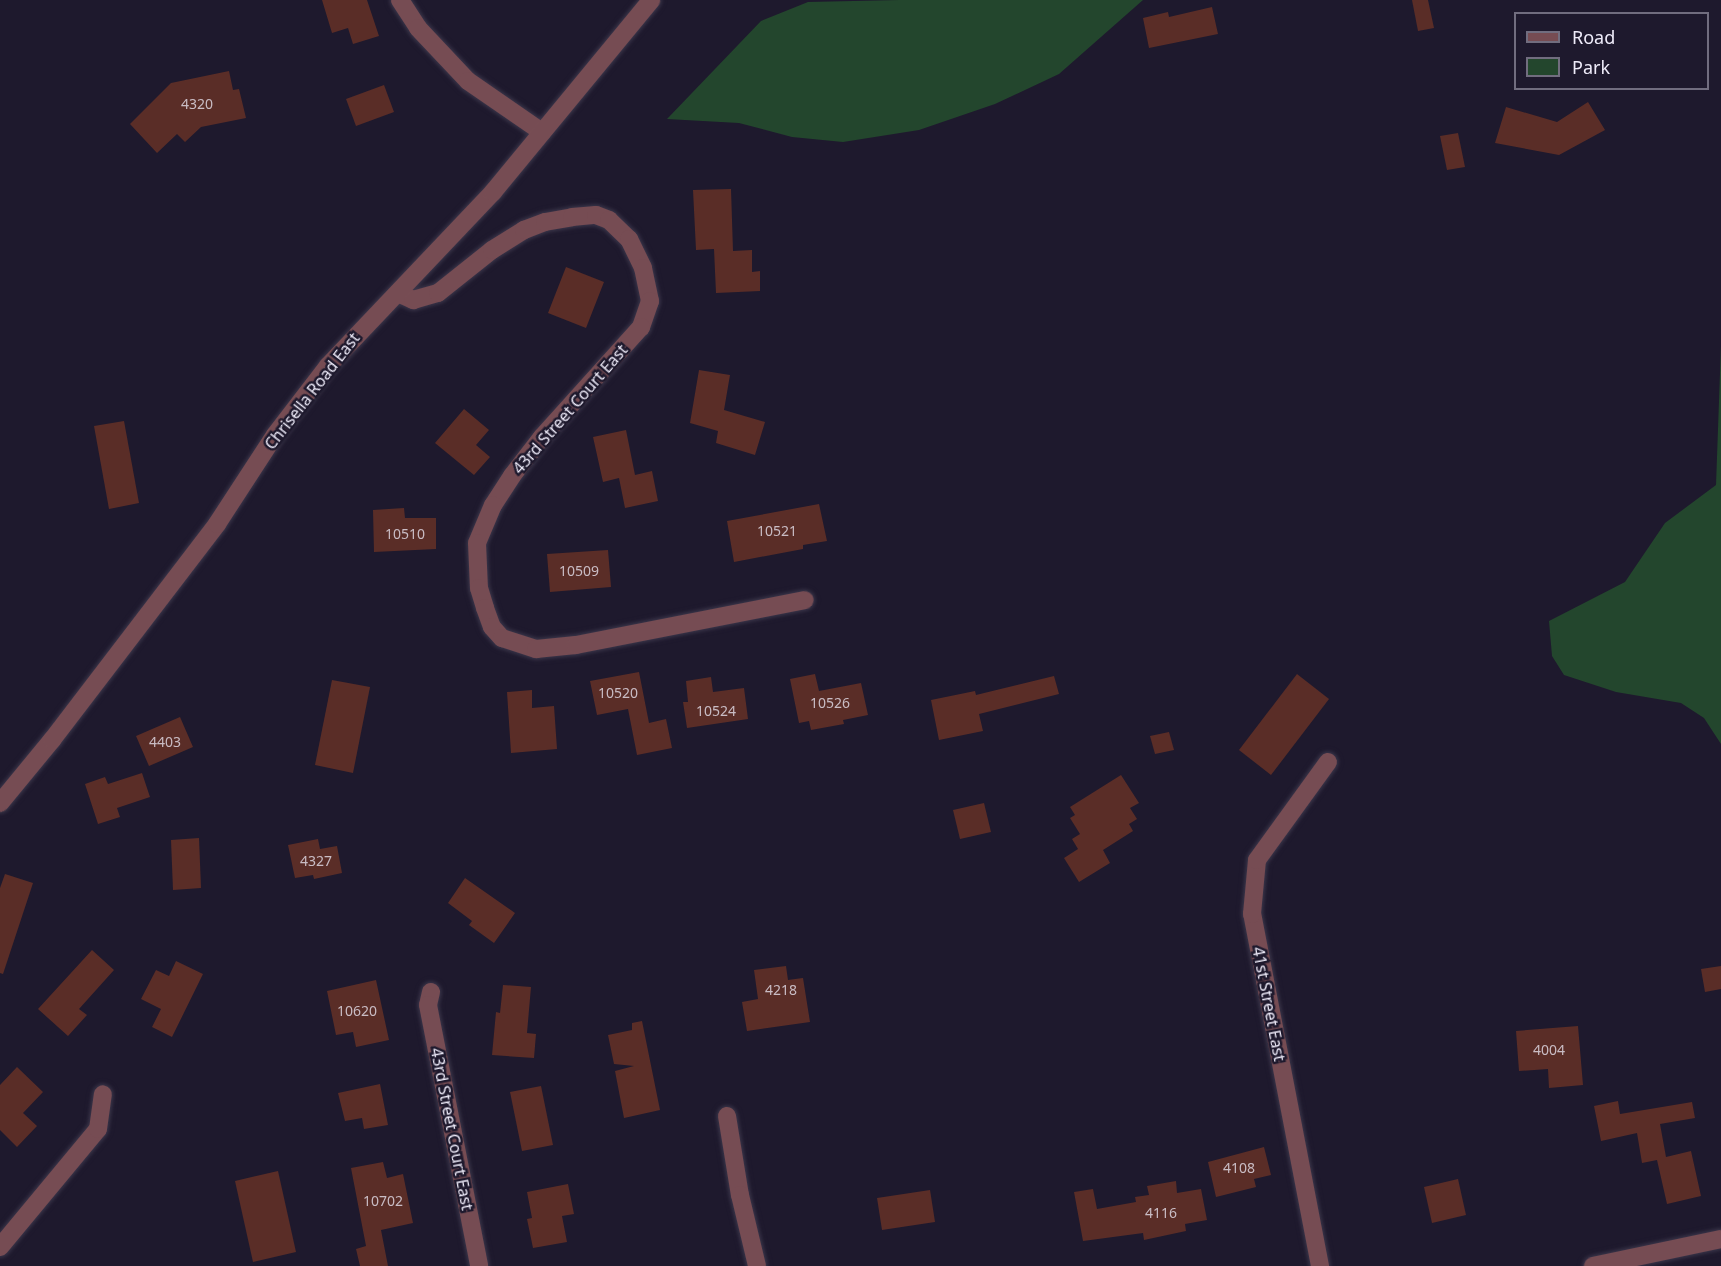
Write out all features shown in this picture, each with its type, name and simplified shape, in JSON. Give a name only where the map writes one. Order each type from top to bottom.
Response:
[{"type":"street","points":[[400,0],[418,28],[468,81],[542,132]]},
{"type":"street","name":"Chrisella Road East","points":[[0,804],[52,740],[217,524],[275,435],[328,366],[494,192],[651,0]]},
{"type":"street","name":"43rd Street Court East","points":[[398,292],[414,300],[438,293],[492,250],[524,230],[545,222],[572,217],[597,215],[609,220],[629,238],[644,268],[650,301],[641,327],[518,468],[493,505],[477,543],[479,588],[484,608],[492,627],[502,638],[536,649],[576,645],[805,600]]},
{"type":"street","name":"41st Street East","points":[[1320,1266],[1252,914],[1257,860],[1328,762]]},
{"type":"street","name":"43rd Street Court East","points":[[431,992],[428,1005],[479,1266]]},
{"type":"street","points":[[0,1247],[98,1129],[103,1094]]},
{"type":"street","points":[[727,1116],[757,1266]]},
{"type":"street","points":[[1593,1266],[1721,1239]]},
{"type":"green space","points":[[1143,0],[1059,74],[995,104],[919,130],[843,142],[792,137],[739,123],[667,119],[761,21],[808,2]]},
{"type":"green space","points":[[1721,345],[1721,744],[1704,718],[1681,703],[1616,692],[1564,675],[1552,656],[1549,621],[1625,582],[1665,523],[1716,485]]},
{"type":"building","points":[[322,0],[367,0],[379,36],[353,44],[348,28],[332,33]]},
{"type":"building","points":[[1412,0],[1428,0],[1434,28],[1418,31]]},
{"type":"building","points":[[1212,7],[1218,34],[1149,48],[1143,18],[1168,12],[1169,17]]},
{"type":"building","points":[[229,71],[233,90],[239,89],[246,118],[201,127],[185,142],[177,134],[157,153],[130,124],[171,83]]},
{"type":"building","points":[[384,85],[394,112],[356,126],[346,99]]},
{"type":"building","points":[[1588,102],[1605,130],[1559,155],[1495,143],[1506,107],[1557,122]]},
{"type":"building","points":[[1458,133],[1465,167],[1447,170],[1440,136]]},
{"type":"building","points":[[731,189],[733,251],[752,250],[752,272],[760,271],[760,291],[716,293],[714,249],[696,250],[693,190]]},
{"type":"building","points":[[566,267],[604,282],[586,328],[548,313]]},
{"type":"building","points":[[699,370],[730,375],[724,410],[765,422],[755,455],[716,443],[718,431],[690,423]]},
{"type":"building","points":[[464,409],[489,430],[476,445],[490,457],[474,475],[435,443]]},
{"type":"building","points":[[124,421],[139,503],[109,509],[94,426]]},
{"type":"building","points":[[626,430],[635,475],[652,471],[658,501],[625,508],[619,478],[603,482],[593,437]]},
{"type":"building","points":[[819,504],[827,541],[803,545],[803,549],[734,562],[727,521]]},
{"type":"building","points":[[404,508],[405,518],[436,518],[436,549],[374,552],[373,510]]},
{"type":"building","points":[[608,550],[611,587],[550,592],[547,554]]},
{"type":"building","points":[[639,672],[649,723],[666,719],[672,748],[637,755],[628,709],[597,715],[590,681]]},
{"type":"building","points":[[815,674],[819,691],[861,683],[868,715],[843,720],[844,724],[811,730],[809,721],[799,723],[790,679]]},
{"type":"building","points":[[1297,674],[1329,699],[1271,775],[1239,750]]},
{"type":"building","points":[[1054,676],[1059,694],[979,714],[983,731],[939,740],[931,700],[975,691],[976,695]]},
{"type":"building","points":[[711,677],[713,692],[744,688],[748,719],[687,728],[683,702],[688,702],[686,681]]},
{"type":"building","points":[[332,680],[370,687],[353,773],[315,765]]},
{"type":"building","points":[[532,690],[532,708],[554,706],[557,749],[511,753],[507,692]]},
{"type":"building","points":[[180,717],[193,747],[149,766],[136,736]]},
{"type":"building","points":[[1169,732],[1174,750],[1155,754],[1150,736]]},
{"type":"building","points":[[142,773],[150,797],[117,808],[120,817],[98,824],[85,784],[105,777],[108,784]]},
{"type":"building","points":[[1121,775],[1139,803],[1130,808],[1137,819],[1129,824],[1133,831],[1103,850],[1110,863],[1079,882],[1064,858],[1078,849],[1072,839],[1080,834],[1070,818],[1075,815],[1070,807]]},
{"type":"building","points":[[984,803],[991,832],[960,839],[953,810]]},
{"type":"building","points":[[199,838],[201,888],[173,890],[171,840]]},
{"type":"building","points":[[318,839],[320,849],[337,846],[342,873],[314,879],[313,875],[295,878],[288,845]]},
{"type":"building","points":[[5,874],[33,883],[3,974],[0,973],[0,888]]},
{"type":"building","points":[[465,878],[515,913],[494,943],[469,925],[472,921],[448,903]]},
{"type":"building","points":[[92,950],[114,970],[79,1009],[87,1015],[68,1036],[38,1009]]},
{"type":"building","points":[[176,961],[203,974],[172,1037],[152,1027],[161,1009],[141,999],[156,970],[169,976]]},
{"type":"building","points":[[786,966],[788,980],[803,978],[810,1022],[747,1031],[742,1002],[758,999],[754,970]]},
{"type":"building","points":[[1721,966],[1721,989],[1705,992],[1701,969]]},
{"type":"building","points":[[376,980],[389,1040],[356,1047],[353,1032],[336,1035],[327,991]]},
{"type":"building","points":[[503,985],[531,987],[527,1033],[536,1034],[534,1058],[492,1055],[496,1012],[500,1013]]},
{"type":"building","points":[[642,1021],[660,1110],[624,1118],[615,1071],[634,1066],[614,1064],[608,1035],[632,1030],[632,1023]]},
{"type":"building","points":[[1578,1026],[1583,1085],[1549,1088],[1548,1069],[1519,1071],[1516,1031]]},
{"type":"building","points":[[17,1067],[43,1092],[23,1113],[37,1126],[17,1147],[0,1130],[0,1085]]},
{"type":"building","points":[[380,1084],[388,1125],[364,1129],[362,1118],[345,1121],[338,1093]]},
{"type":"building","points":[[541,1086],[553,1145],[522,1151],[510,1092]]},
{"type":"building","points":[[1618,1101],[1620,1114],[1692,1102],[1695,1118],[1660,1124],[1666,1157],[1691,1151],[1701,1196],[1667,1204],[1657,1160],[1642,1163],[1637,1133],[1601,1141],[1594,1106]]},
{"type":"building","points":[[1264,1147],[1271,1175],[1254,1179],[1256,1187],[1216,1197],[1208,1162]]},
{"type":"building","points":[[383,1162],[387,1178],[403,1174],[413,1223],[381,1230],[388,1266],[360,1266],[356,1249],[366,1246],[351,1168]]},
{"type":"building","points":[[278,1171],[296,1252],[253,1262],[235,1181]]},
{"type":"building","points":[[1458,1179],[1466,1215],[1432,1223],[1424,1187]]},
{"type":"building","points":[[1176,1181],[1177,1193],[1201,1189],[1207,1220],[1185,1224],[1186,1231],[1144,1240],[1143,1233],[1083,1241],[1074,1192],[1093,1189],[1097,1209],[1136,1202],[1135,1197],[1149,1195],[1147,1186]]},
{"type":"building","points":[[568,1184],[574,1214],[562,1216],[567,1242],[533,1248],[527,1219],[532,1218],[527,1192]]},
{"type":"building","points":[[930,1190],[935,1222],[882,1230],[877,1198]]}]
